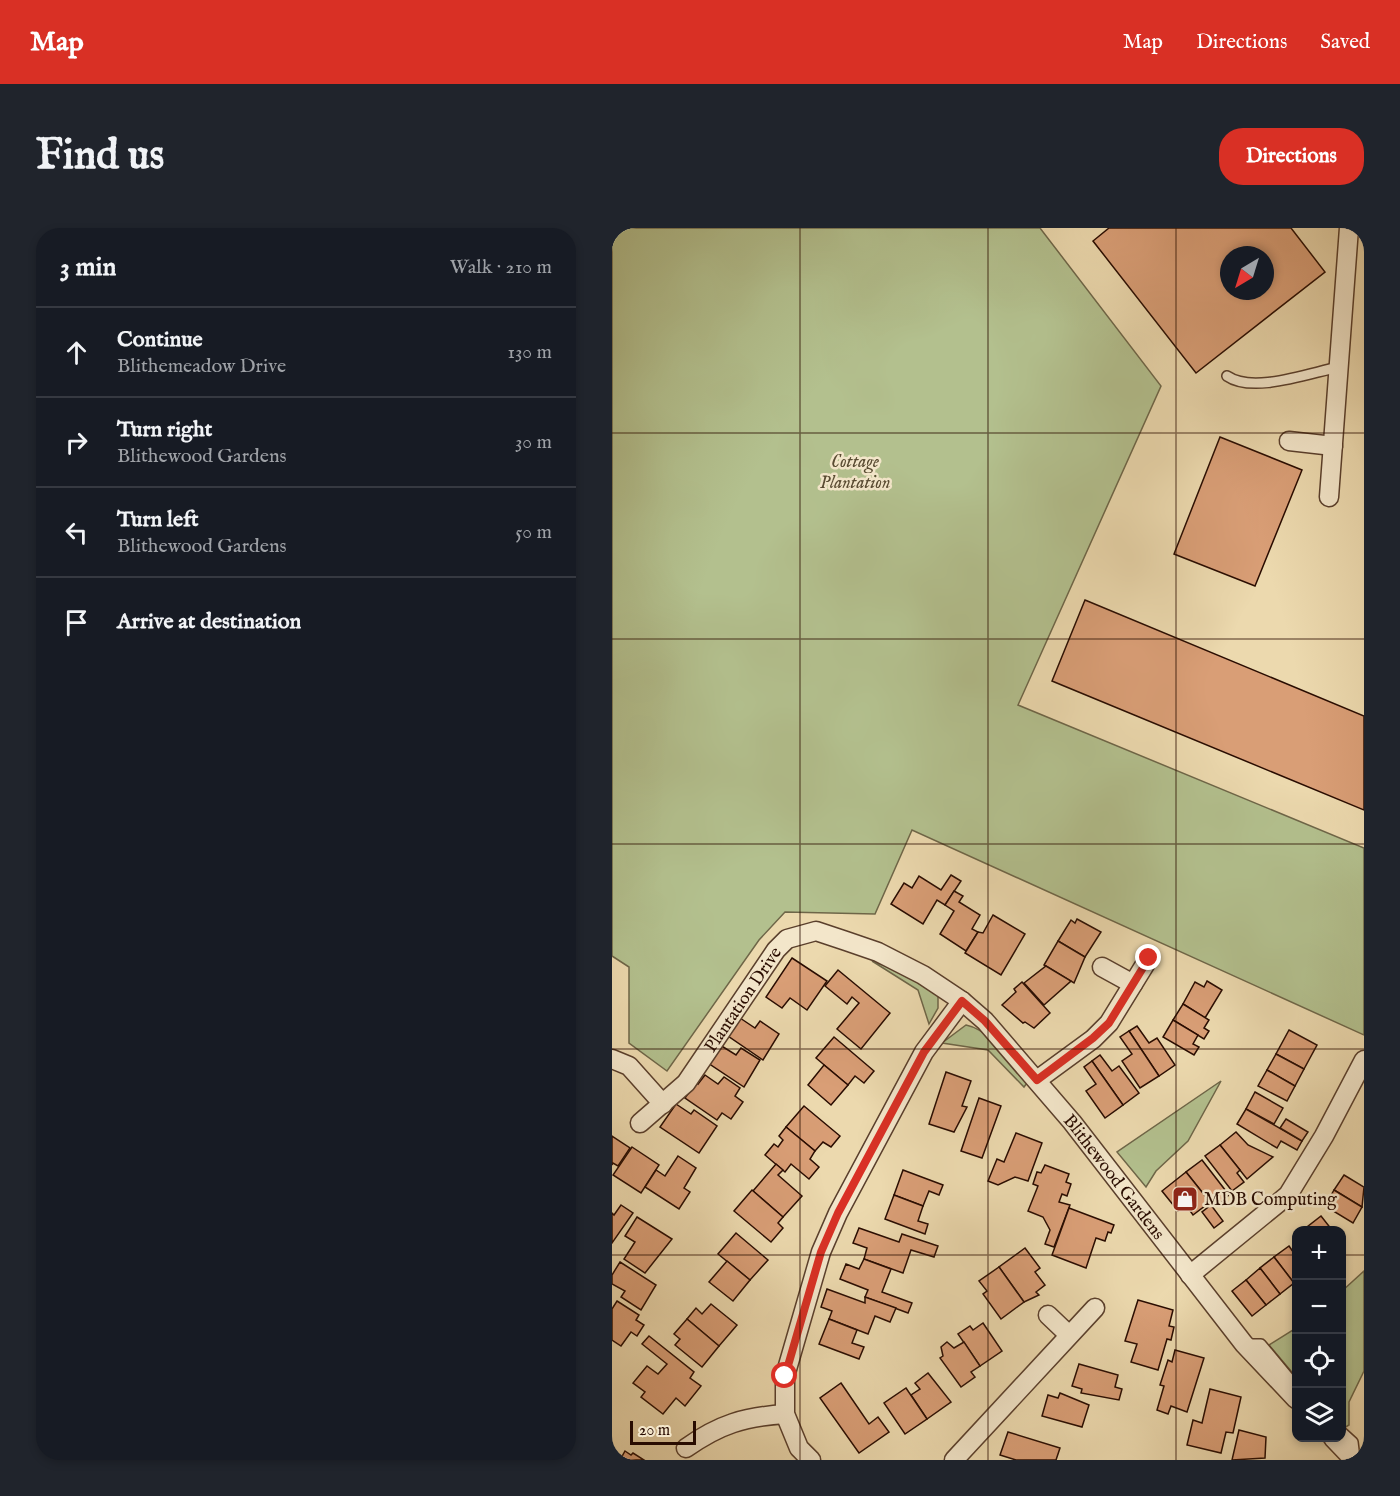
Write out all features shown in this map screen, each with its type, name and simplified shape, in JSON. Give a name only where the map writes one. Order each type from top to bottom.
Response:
[{"type":"street","points":[[1329,497],[1349,228]]},
{"type":"street","points":[[1289,441],[1333,446]]},
{"type":"street","name":"Plantation Drive","points":[[640,1123],[686,1083],[776,950],[786,939],[816,931],[878,952],[923,975],[962,1001]]},
{"type":"street","points":[[1037,1080],[1093,1038],[1109,1023],[1149,958]]},
{"type":"street","points":[[1102,968],[1133,984]]},
{"type":"street","points":[[811,1460],[800,1448],[785,1414],[785,1376],[821,1252],[838,1213],[924,1052],[962,1001]]},
{"type":"street","name":"Blithewood Gardens","points":[[962,1001],[985,1021],[1037,1080],[1244,1344],[1292,1395]]},
{"type":"street","points":[[612,1059],[629,1066],[663,1104]]},
{"type":"street","points":[[1190,1275],[1288,1195],[1324,1136],[1364,1060]]},
{"type":"street","points":[[954,1460],[1095,1308]]},
{"type":"street","points":[[1048,1315],[1069,1335]]},
{"type":"street","points":[[686,1448],[725,1424],[752,1416],[785,1414]]},
{"type":"street","points":[[1338,1442],[1355,1460]]},
{"type":"lane","points":[[1227,376],[1236,382],[1255,385],[1339,367]]},
{"type":"lane","points":[[1244,1344],[1261,1344],[1292,1383]]},
{"type":"lane","points":[[1346,1436],[1353,1442],[1355,1460]]},
{"type":"green space","name":"Cottage Plantation","points":[[612,228],[1040,228],[1161,386],[1018,705],[1364,848],[1364,1035],[912,830],[875,914],[785,912],[759,940],[667,1071],[629,1043],[629,967],[612,956]]},
{"type":"green space","points":[[872,961],[899,971],[938,995],[938,1008],[929,1024],[918,990]]},
{"type":"green space","points":[[966,1025],[993,1040],[1027,1083],[1024,1087],[988,1050],[942,1043]]},
{"type":"green space","points":[[1221,1081],[1188,1141],[1156,1171],[1146,1187],[1117,1152]]},
{"type":"green space","points":[[1364,1271],[1364,1371],[1349,1402],[1349,1425],[1346,1427],[1346,1334],[1346,1287]]},
{"type":"green space","points":[[1292,1331],[1292,1372],[1269,1345]]},
{"type":"building","points":[[1109,228],[1291,228],[1325,272],[1196,373],[1093,241]]},
{"type":"building","points":[[1220,437],[1302,470],[1255,586],[1174,554]]},
{"type":"building","points":[[1085,600],[1364,716],[1364,810],[1052,681]]},
{"type":"building","points":[[951,875],[961,881],[945,905],[937,900],[923,924],[891,904],[904,883],[912,888],[919,876],[941,890]]},
{"type":"building","points":[[954,891],[963,896],[959,902],[980,915],[972,929],[978,932],[966,951],[940,934],[954,911],[945,905]]},
{"type":"building","points":[[993,915],[1025,934],[1001,975],[965,953],[978,932],[983,933]]},
{"type":"building","points":[[1077,919],[1101,932],[1085,957],[1058,941],[1071,920],[1075,923]]},
{"type":"building","points":[[1058,941],[1085,957],[1074,983],[1044,965]]},
{"type":"building","points":[[792,958],[827,981],[807,1010],[790,998],[782,1008],[766,997]]},
{"type":"building","points":[[1046,966],[1071,981],[1044,1005],[1024,983]]},
{"type":"building","points":[[838,970],[890,1013],[861,1049],[837,1029],[859,1003],[852,997],[847,1004],[825,986]]},
{"type":"building","points":[[1207,981],[1222,990],[1205,1018],[1183,1004],[1195,982],[1204,987]]},
{"type":"building","points":[[1022,982],[1050,1013],[1034,1028],[1023,1023],[1002,1005],[1016,992],[1014,989]]},
{"type":"building","points":[[1183,1004],[1209,1020],[1204,1028],[1209,1031],[1204,1039],[1173,1020]]},
{"type":"building","points":[[740,1018],[755,1028],[760,1021],[779,1034],[763,1060],[728,1036]]},
{"type":"building","points":[[1173,1020],[1198,1035],[1193,1044],[1199,1047],[1194,1055],[1163,1037]]},
{"type":"building","points":[[1137,1026],[1149,1043],[1157,1038],[1175,1065],[1159,1076],[1129,1031]]},
{"type":"building","points":[[1289,1030],[1317,1045],[1304,1069],[1276,1054]]},
{"type":"building","points":[[1129,1031],[1159,1076],[1140,1088],[1122,1061],[1132,1054],[1120,1037]]},
{"type":"building","points":[[834,1037],[874,1071],[864,1083],[855,1076],[848,1085],[816,1058]]},
{"type":"building","points":[[720,1045],[736,1055],[741,1048],[760,1060],[744,1087],[708,1063]]},
{"type":"building","points":[[1276,1054],[1304,1069],[1295,1086],[1267,1070]]},
{"type":"building","points":[[1100,1055],[1112,1071],[1119,1066],[1139,1093],[1123,1105],[1092,1061]]},
{"type":"building","points":[[1092,1061],[1123,1105],[1105,1118],[1086,1091],[1096,1084],[1084,1067]]},
{"type":"building","points":[[824,1065],[848,1085],[831,1105],[808,1085]]},
{"type":"building","points":[[1267,1070],[1295,1086],[1287,1101],[1258,1086]]},
{"type":"building","points":[[946,1072],[971,1081],[962,1106],[967,1107],[954,1132],[929,1124]]},
{"type":"building","points":[[705,1075],[718,1084],[724,1077],[740,1088],[735,1096],[743,1102],[731,1119],[722,1113],[717,1120],[685,1098],[696,1082],[698,1084]]},
{"type":"building","points":[[1255,1092],[1283,1108],[1274,1124],[1246,1109]]},
{"type":"building","points":[[979,1098],[1001,1106],[982,1158],[961,1151]]},
{"type":"building","points":[[676,1104],[691,1114],[694,1110],[717,1126],[699,1153],[660,1127]]},
{"type":"building","points":[[804,1106],[840,1136],[831,1147],[823,1142],[815,1151],[786,1127]]},
{"type":"building","points":[[1246,1109],[1302,1141],[1297,1150],[1281,1141],[1277,1148],[1237,1124]]},
{"type":"building","points":[[1286,1119],[1308,1132],[1302,1141],[1280,1128]]},
{"type":"building","points":[[786,1127],[815,1151],[810,1159],[819,1167],[809,1179],[791,1164],[785,1172],[765,1155],[774,1144],[778,1147],[783,1140],[779,1136]]},
{"type":"building","points":[[1236,1132],[1248,1145],[1273,1157],[1247,1179],[1220,1145]]},
{"type":"building","points":[[1016,1133],[1042,1143],[1028,1181],[1015,1177],[998,1185],[988,1181],[997,1159],[1004,1162]]},
{"type":"building","points":[[612,1136],[630,1148],[618,1166],[613,1163],[612,1165]]},
{"type":"building","points":[[1220,1145],[1240,1170],[1237,1173],[1244,1182],[1232,1191],[1205,1156]]},
{"type":"building","points":[[632,1147],[659,1165],[641,1193],[613,1175]]},
{"type":"building","points":[[678,1156],[696,1168],[684,1188],[690,1192],[679,1209],[645,1187],[656,1170],[665,1176]]},
{"type":"building","points":[[1202,1160],[1229,1195],[1219,1204],[1214,1198],[1210,1202],[1186,1172]]},
{"type":"building","points":[[776,1164],[783,1170],[778,1175],[802,1196],[783,1217],[753,1191]]},
{"type":"building","points":[[1045,1165],[1069,1174],[1066,1182],[1071,1184],[1067,1196],[1062,1194],[1059,1202],[1070,1205],[1054,1247],[1045,1244],[1050,1230],[1043,1217],[1028,1211],[1038,1186],[1033,1184],[1037,1172],[1041,1173]]},
{"type":"building","points":[[903,1170],[943,1185],[939,1195],[929,1191],[923,1206],[894,1195]]},
{"type":"building","points":[[1186,1172],[1210,1202],[1193,1215],[1186,1205],[1178,1211],[1162,1191]]},
{"type":"building","points":[[1344,1175],[1364,1187],[1362,1207],[1334,1190]]},
{"type":"building","points":[[752,1190],[783,1217],[778,1223],[783,1228],[771,1242],[734,1211]]},
{"type":"building","points":[[1334,1190],[1362,1207],[1353,1223],[1325,1206]]},
{"type":"building","points":[[894,1195],[923,1206],[918,1221],[928,1224],[925,1234],[885,1219]]},
{"type":"building","points":[[621,1205],[633,1213],[612,1243],[612,1213],[614,1215]]},
{"type":"building","points":[[1211,1205],[1223,1221],[1214,1228],[1202,1212]]},
{"type":"building","points":[[1069,1208],[1114,1225],[1105,1241],[1096,1238],[1086,1268],[1052,1255]]},
{"type":"building","points":[[1321,1216],[1329,1226],[1308,1226]]},
{"type":"building","points":[[637,1217],[672,1239],[645,1273],[624,1259],[635,1242],[625,1236]]},
{"type":"building","points":[[859,1228],[899,1242],[902,1234],[938,1246],[934,1257],[911,1250],[903,1273],[864,1259],[867,1248],[853,1243]]},
{"type":"building","points":[[736,1233],[768,1260],[750,1280],[718,1254]]},
{"type":"building","points":[[1289,1246],[1292,1250],[1292,1280],[1274,1257]]},
{"type":"building","points":[[1025,1248],[1040,1268],[1035,1272],[1045,1285],[1036,1292],[1039,1295],[1024,1302],[999,1267]]},
{"type":"building","points":[[1274,1257],[1292,1280],[1292,1285],[1280,1294],[1260,1268]]},
{"type":"building","points":[[864,1259],[891,1269],[882,1292],[912,1303],[908,1313],[865,1297],[868,1290],[840,1279],[846,1264],[859,1269]]},
{"type":"building","points":[[727,1261],[750,1280],[733,1301],[709,1282]]},
{"type":"building","points":[[620,1262],[656,1285],[641,1310],[621,1297],[625,1291],[612,1284],[612,1275]]},
{"type":"building","points":[[999,1267],[1024,1302],[1001,1319],[983,1294],[987,1291],[979,1281]]},
{"type":"building","points":[[1260,1268],[1280,1294],[1266,1305],[1246,1280]]},
{"type":"building","points":[[1246,1280],[1266,1305],[1252,1316],[1232,1291]]},
{"type":"building","points":[[827,1289],[865,1303],[865,1297],[896,1308],[890,1322],[875,1316],[868,1334],[829,1319],[832,1311],[821,1307]]},
{"type":"building","points":[[1138,1300],[1173,1310],[1169,1326],[1174,1327],[1171,1340],[1167,1339],[1158,1370],[1131,1362],[1137,1344],[1125,1341]]},
{"type":"building","points":[[617,1301],[639,1315],[636,1320],[644,1325],[637,1336],[631,1332],[621,1346],[612,1340],[612,1309]]},
{"type":"building","points":[[711,1304],[737,1325],[719,1346],[687,1319],[696,1308],[702,1314]]},
{"type":"building","points":[[687,1319],[719,1346],[702,1367],[675,1345],[680,1339],[674,1334]]},
{"type":"building","points":[[829,1319],[857,1330],[852,1343],[864,1347],[859,1359],[819,1344]]},
{"type":"building","points":[[983,1323],[1002,1351],[980,1366],[958,1334],[970,1326],[973,1330]]},
{"type":"building","points":[[649,1336],[694,1372],[690,1378],[701,1386],[685,1406],[676,1398],[663,1414],[641,1397],[645,1392],[633,1383],[647,1366],[658,1374],[667,1364],[642,1344]]},
{"type":"building","points":[[947,1342],[954,1348],[964,1342],[980,1366],[971,1372],[975,1377],[961,1387],[940,1358],[943,1356],[941,1347]]},
{"type":"building","points":[[1175,1350],[1204,1358],[1187,1412],[1171,1406],[1168,1414],[1157,1410],[1164,1386],[1160,1385],[1168,1360],[1172,1362]]},
{"type":"building","points":[[1079,1364],[1118,1375],[1115,1387],[1122,1389],[1119,1400],[1081,1393],[1082,1389],[1072,1386]]},
{"type":"building","points":[[928,1373],[951,1402],[927,1419],[911,1395],[920,1389],[915,1383]]},
{"type":"building","points":[[841,1383],[869,1424],[878,1417],[889,1432],[859,1453],[820,1398]]},
{"type":"building","points":[[906,1388],[927,1419],[905,1434],[884,1403]]},
{"type":"building","points":[[1210,1389],[1241,1397],[1233,1433],[1226,1432],[1221,1453],[1187,1445],[1193,1420],[1202,1423]]},
{"type":"building","points":[[1060,1393],[1089,1405],[1082,1427],[1042,1416],[1048,1395],[1058,1398]]},
{"type":"building","points":[[1239,1430],[1266,1437],[1265,1458],[1232,1460]]},
{"type":"building","points":[[1008,1432],[1060,1448],[1056,1460],[1016,1460],[1000,1455]]},
{"type":"building","points":[[625,1451],[631,1455],[633,1453],[644,1460],[620,1460]]},
{"type":"place","name":"MDB Computing","points":[[1185,1199]]},
{"type":"route","points":[[785,1376],[821,1252],[838,1213],[924,1052],[939,1028],[962,1001],[985,1021],[1037,1080],[1064,1057],[1093,1038],[1109,1023],[1149,958]]}]
